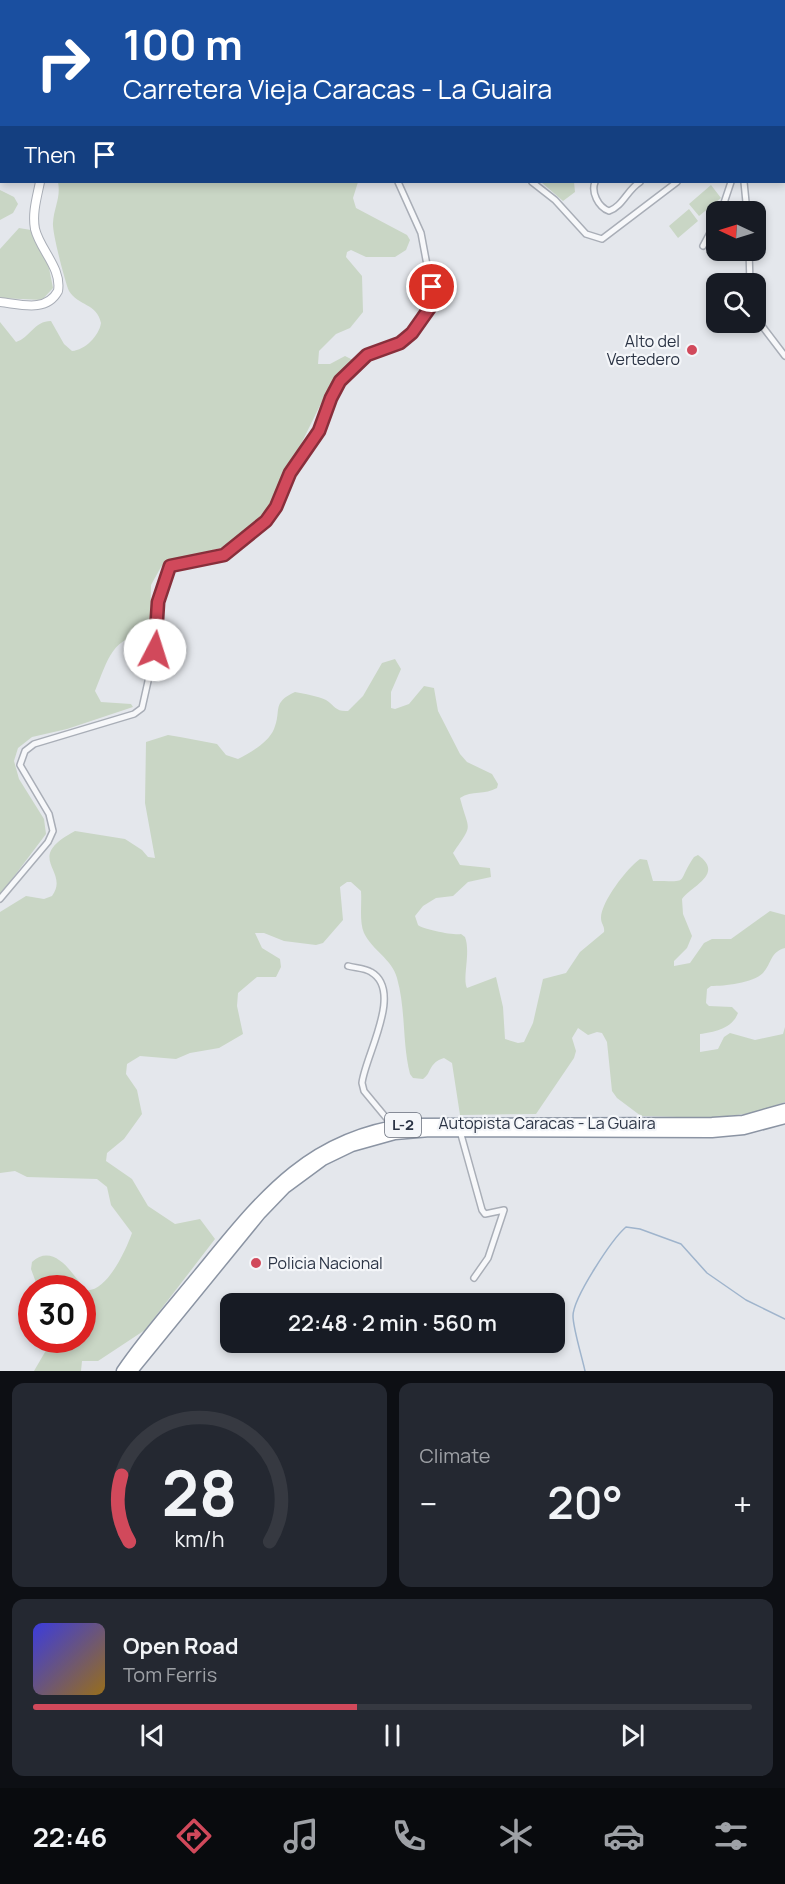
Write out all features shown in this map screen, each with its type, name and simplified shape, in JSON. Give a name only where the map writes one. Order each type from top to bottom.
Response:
[{"type":"highway","name":"Autopista Caracas - La Guaira","points":[[122,1371],[254,1208],[279,1181],[307,1160],[365,1132],[393,1126],[430,1123],[712,1123],[743,1121],[785,1109]]},
{"type":"highway","name":"Autopista Caracas - La Guaira","points":[[132,1371],[260,1214],[299,1176],[336,1154],[368,1141],[408,1132],[721,1131],[744,1129],[785,1118]]},
{"type":"main road","points":[[0,302],[40,306],[51,301],[58,291],[54,269],[36,230],[35,206],[40,183]]},
{"type":"street","points":[[0,899],[48,842],[52,831],[49,814],[22,771],[22,755],[34,744],[134,714],[142,708],[147,695],[155,650],[159,596],[170,566],[224,555],[266,521],[276,507],[290,473],[319,431],[340,381],[367,355],[406,339],[429,311],[433,297],[421,233],[398,183]]},
{"type":"street","points":[[533,183],[555,200],[586,234],[602,239],[675,183]]},
{"type":"street","points":[[596,183],[596,196],[601,206],[609,211],[616,208],[631,188],[638,183]]},
{"type":"street","points":[[725,201],[731,183]]},
{"type":"street","points":[[744,183],[746,201]]},
{"type":"street","points":[[703,246],[706,240]]},
{"type":"street","points":[[766,331],[785,356]]},
{"type":"street","points":[[348,966],[370,971],[378,977],[383,988],[382,1020],[362,1083],[364,1091],[393,1126]]},
{"type":"street","points":[[460,1131],[482,1210],[485,1214],[504,1210],[488,1258],[474,1278]]},
{"type":"green space","points":[[58,183],[358,183],[353,198],[356,208],[407,235],[410,240],[406,250],[395,257],[366,257],[351,250],[347,252],[346,257],[362,276],[363,312],[350,328],[336,334],[319,351],[318,364],[330,364],[345,356],[353,360],[340,371],[330,385],[278,491],[258,522],[240,540],[228,546],[166,562],[161,567],[151,585],[150,634],[137,635],[119,644],[108,660],[95,691],[101,702],[131,704],[133,707],[67,729],[32,737],[18,748],[14,761],[19,779],[44,819],[46,834],[0,895],[0,322],[16,342],[40,324],[51,321],[64,344],[72,351],[91,342],[101,323],[96,312],[77,300],[69,291],[53,228],[59,193]]},
{"type":"green space","points":[[542,183],[574,183],[575,192],[563,201]]},
{"type":"green space","points":[[711,185],[721,198],[717,201],[706,201],[706,210],[699,216],[689,204]]},
{"type":"green space","points":[[0,190],[14,197],[18,204],[13,213],[0,220]]},
{"type":"green space","points":[[689,209],[698,221],[678,238],[669,226]]},
{"type":"green space","points":[[19,228],[31,230],[48,263],[53,288],[42,300],[0,298],[0,249]]},
{"type":"green space","points":[[395,659],[401,669],[391,692],[391,708],[395,709],[409,704],[424,686],[434,688],[438,711],[460,754],[467,762],[492,774],[498,784],[497,788],[492,790],[460,798],[468,827],[453,853],[460,865],[490,868],[491,877],[468,882],[453,896],[436,898],[423,906],[415,916],[421,927],[461,934],[465,937],[467,988],[496,977],[503,1007],[505,1039],[518,1043],[524,1042],[533,1023],[543,979],[566,973],[580,952],[604,932],[601,918],[605,903],[622,877],[635,863],[640,859],[647,860],[653,881],[678,881],[683,877],[694,857],[698,855],[708,868],[707,874],[682,899],[683,914],[692,936],[687,948],[674,961],[674,966],[690,963],[704,943],[712,939],[731,939],[770,911],[785,915],[785,948],[774,955],[763,973],[746,982],[711,986],[707,989],[706,1003],[709,1006],[732,1007],[738,1013],[732,1023],[727,1026],[717,1031],[700,1034],[700,1052],[718,1049],[724,1037],[730,1033],[755,1040],[783,1034],[785,1027],[785,1102],[752,1113],[713,1118],[641,1116],[617,1098],[612,1091],[607,1042],[602,1033],[588,1035],[578,1028],[572,1038],[576,1051],[574,1058],[536,1114],[460,1115],[452,1063],[444,1058],[439,1060],[423,1079],[413,1078],[410,1074],[397,978],[391,965],[364,933],[361,918],[361,891],[351,882],[347,882],[340,887],[343,920],[323,943],[316,945],[284,941],[264,933],[255,933],[262,948],[280,959],[281,967],[276,977],[257,977],[238,993],[237,1006],[243,1034],[219,1048],[190,1053],[176,1059],[140,1056],[127,1064],[126,1074],[137,1090],[142,1114],[124,1139],[107,1153],[106,1161],[132,1179],[148,1206],[175,1224],[200,1219],[215,1239],[145,1330],[98,1361],[82,1361],[81,1371],[34,1371],[44,1353],[96,1353],[96,1287],[108,1278],[114,1269],[132,1233],[111,1205],[107,1187],[97,1179],[27,1177],[15,1171],[0,1173],[0,912],[26,896],[44,899],[52,896],[56,887],[56,879],[49,857],[52,849],[60,841],[75,831],[125,839],[142,850],[148,857],[155,858],[145,803],[146,742],[168,735],[180,737],[217,744],[226,755],[238,759],[268,739],[274,729],[278,708],[288,696],[295,692],[315,696],[326,700],[338,710],[348,711],[363,696],[382,663]]},
{"type":"green space","points":[[48,1256],[62,1262],[74,1275],[33,1275],[31,1269],[32,1262],[40,1257]]},
{"type":"waterway","points":[[585,1371],[573,1321],[575,1308],[594,1269],[626,1227],[640,1229],[681,1244],[707,1273],[746,1300],[785,1319]]},
{"type":"place","name":"Alto del Vertedero","points":[[692,350]]},
{"type":"place","name":"Policia Nacional","points":[[256,1263]]},
{"type":"route","points":[[155,650],[159,596],[170,566],[224,555],[257,531],[272,514],[290,473],[319,431],[340,381],[367,355],[400,343],[419,327],[433,302],[432,287]]}]
